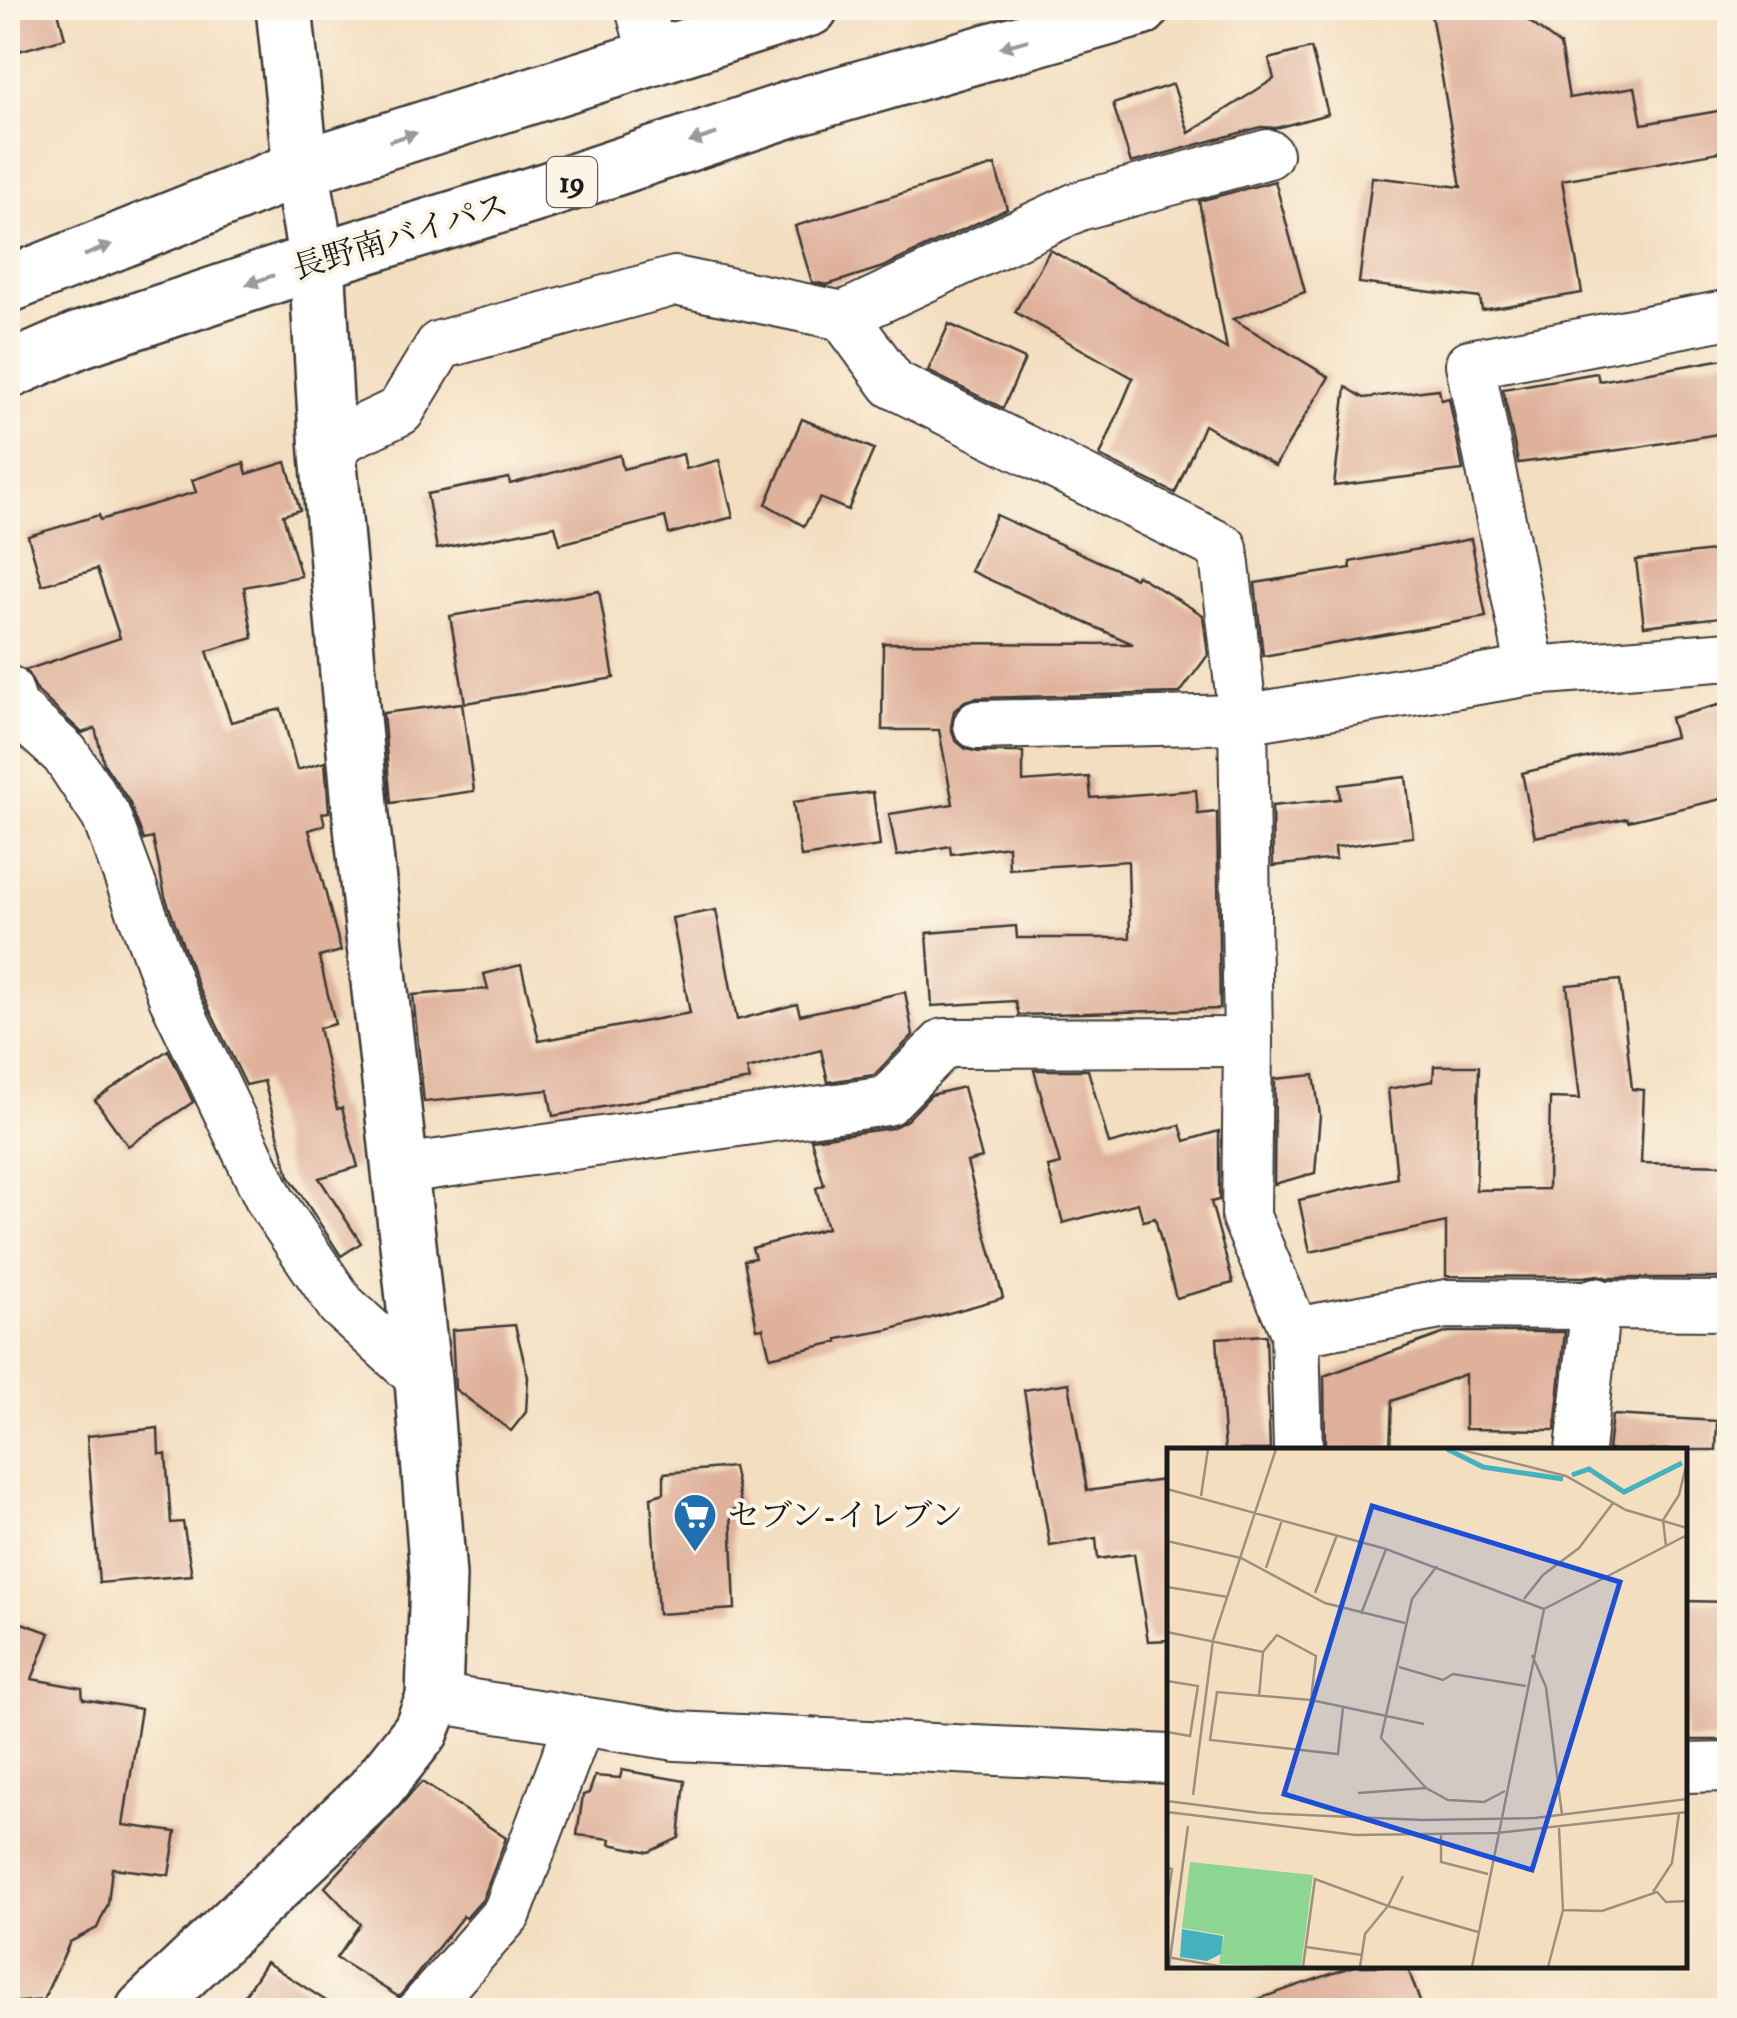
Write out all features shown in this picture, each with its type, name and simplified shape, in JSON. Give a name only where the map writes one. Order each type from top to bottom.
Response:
[{"type":"main road","points":[[144,2010],[372,1793],[421,1731],[434,1698],[438,1576],[424,1380],[362,826],[328,453],[316,261],[301,168],[284,8]]},
{"type":"main road","points":[[8,285],[647,33],[810,8]]},
{"type":"main road","name":"長野南バイパス","points":[[8,370],[80,340],[316,261],[542,192],[797,107],[1142,8]]},
{"type":"street","points":[[328,453],[348,436],[400,411],[440,345],[676,281],[842,316],[1079,206],[1268,154]]},
{"type":"street","points":[[1531,671],[1470,364],[1730,314]]},
{"type":"street","points":[[842,316],[893,384],[1223,548],[1244,719],[1246,1217],[1295,1332],[1298,1448]]},
{"type":"street","points":[[978,726],[1244,719],[1531,671],[1730,656]]},
{"type":"street","points":[[8,690],[14,708],[65,754],[106,816],[172,997],[271,1202],[340,1305],[424,1380]]},
{"type":"street","points":[[402,1169],[887,1101],[944,1043],[1248,1042]]},
{"type":"street","points":[[1295,1332],[1446,1304],[1596,1302],[1730,1306]]},
{"type":"street","points":[[1580,1448],[1596,1302]]},
{"type":"street","points":[[434,1698],[676,1736],[1167,1760]]},
{"type":"street","points":[[422,2010],[507,1912],[580,1720]]},
{"type":"street","points":[[1687,1768],[1730,1767]]},
{"type":"building","points":[[8,8],[57,8],[65,38],[8,54]]},
{"type":"building","points":[[1430,8],[1512,8],[1560,45],[1569,98],[1635,87],[1642,124],[1730,109],[1730,150],[1562,180],[1582,293],[1482,310],[1480,298],[1359,283],[1372,177],[1461,187]]},
{"type":"building","points":[[1311,48],[1328,114],[1276,128],[1261,127],[1131,163],[1113,104],[1173,84],[1189,133],[1274,79],[1269,59]]},
{"type":"building","points":[[995,165],[1007,209],[883,267],[827,285],[812,282],[795,226]]},
{"type":"building","points":[[1275,181],[1305,292],[1233,319],[1329,377],[1275,466],[1204,425],[1175,493],[1100,456],[1133,378],[1015,312],[1050,250],[1227,349],[1199,201]]},
{"type":"building","points":[[949,324],[1025,359],[1003,408],[928,371]]},
{"type":"building","points":[[1730,358],[1730,432],[1518,463],[1503,389],[1597,373],[1599,381]]},
{"type":"building","points":[[1346,387],[1364,398],[1439,389],[1441,400],[1449,398],[1463,470],[1334,486]]},
{"type":"building","points":[[802,419],[874,449],[848,510],[820,498],[804,526],[766,504]]},
{"type":"building","points":[[683,454],[686,469],[719,460],[733,517],[669,534],[665,517],[560,544],[555,526],[437,549],[427,494],[509,478],[510,484],[620,455],[623,469]]},
{"type":"building","points":[[286,462],[300,510],[283,515],[301,576],[244,587],[253,638],[207,651],[231,722],[281,709],[297,770],[325,762],[329,812],[322,813],[325,825],[309,830],[341,951],[319,957],[335,1024],[319,1028],[337,1109],[342,1108],[358,1167],[319,1178],[361,1243],[341,1256],[289,1176],[264,1081],[246,1085],[198,986],[165,896],[153,838],[144,840],[129,801],[104,764],[95,728],[82,733],[38,692],[26,670],[120,638],[97,569],[42,585],[28,536],[196,492],[192,480],[244,463],[247,474]]},
{"type":"building","points":[[996,515],[1135,578],[1137,575],[1203,615],[1208,655],[1180,693],[977,698],[965,701],[954,711],[951,727],[955,740],[966,749],[1023,752],[1023,782],[1089,777],[1091,798],[1196,790],[1198,814],[1217,812],[1220,1009],[1019,1015],[1015,1001],[932,1006],[927,933],[1016,926],[1017,938],[1130,938],[1128,861],[1009,869],[1008,846],[951,854],[950,846],[897,856],[889,814],[953,804],[939,730],[882,730],[883,643],[1133,644],[970,571]]},
{"type":"building","points":[[1471,539],[1486,617],[1263,656],[1255,583],[1351,568],[1350,562]]},
{"type":"building","points":[[1730,549],[1730,616],[1644,626],[1636,560]]},
{"type":"building","points":[[599,591],[614,678],[465,703],[450,616]]},
{"type":"building","points":[[1730,702],[1730,797],[1628,821],[1627,818],[1535,837],[1522,773],[1675,737],[1670,718]]},
{"type":"building","points":[[462,703],[474,791],[391,803],[383,713]]},
{"type":"building","points":[[1406,777],[1413,837],[1335,847],[1336,859],[1273,866],[1272,806],[1340,799],[1339,785]]},
{"type":"building","points":[[873,792],[880,846],[801,857],[793,802]]},
{"type":"building","points":[[716,910],[737,1020],[797,1004],[800,1015],[905,992],[913,1035],[874,1075],[828,1082],[821,1050],[747,1069],[750,1080],[553,1116],[548,1090],[424,1102],[413,995],[488,989],[484,974],[521,965],[539,1041],[690,1013],[672,918]]},
{"type":"building","points":[[1620,980],[1632,1089],[1644,1090],[1641,1163],[1730,1165],[1730,1278],[1446,1276],[1446,1222],[1310,1252],[1299,1200],[1397,1178],[1388,1089],[1433,1081],[1434,1066],[1479,1066],[1476,1190],[1548,1189],[1550,1098],[1580,1099],[1567,985]]},
{"type":"building","points":[[168,1050],[193,1102],[128,1146],[95,1100]]},
{"type":"building","points":[[1034,1070],[1088,1070],[1109,1144],[1180,1125],[1185,1141],[1219,1131],[1219,1200],[1211,1202],[1233,1283],[1176,1298],[1155,1218],[1143,1221],[1138,1203],[1063,1223],[1048,1167],[1060,1164]]},
{"type":"building","points":[[1314,1075],[1320,1115],[1315,1173],[1274,1184],[1275,1079]]},
{"type":"building","points":[[963,1087],[982,1158],[967,1162],[1003,1298],[770,1357],[763,1328],[757,1329],[744,1260],[755,1258],[752,1248],[827,1228],[816,1188],[824,1185],[811,1139],[892,1128],[907,1120],[931,1095]]},
{"type":"building","points":[[515,1325],[528,1377],[526,1412],[511,1431],[455,1389],[452,1330]]},
{"type":"building","points":[[1448,1332],[1565,1332],[1555,1430],[1465,1429],[1465,1374],[1392,1401],[1390,1448],[1325,1448],[1324,1376]]},
{"type":"building","points":[[1266,1335],[1270,1448],[1225,1448],[1217,1338]]},
{"type":"building","points":[[1069,1383],[1087,1491],[1167,1479],[1167,1640],[1148,1641],[1134,1554],[1098,1559],[1096,1538],[1050,1546],[1024,1390]]},
{"type":"building","points":[[1612,1415],[1717,1421],[1716,1450],[1608,1448]]},
{"type":"building","points":[[158,1428],[159,1454],[166,1454],[171,1523],[183,1522],[192,1575],[99,1583],[87,1436]]},
{"type":"building","points":[[733,1467],[742,1509],[731,1510],[735,1609],[658,1614],[651,1497],[664,1493],[664,1473]]},
{"type":"building","points":[[1687,1601],[1730,1602],[1730,1740],[1687,1740]]},
{"type":"building","points":[[8,1618],[50,1633],[32,1679],[82,1688],[83,1699],[141,1709],[123,1825],[176,1832],[169,1875],[112,1868],[108,1904],[97,1928],[70,1942],[43,2000],[8,2003]]},
{"type":"building","points":[[622,1770],[685,1781],[679,1838],[649,1852],[610,1844],[611,1839],[577,1835],[583,1795],[589,1793],[595,1776],[620,1778]]},
{"type":"building","points":[[422,1782],[506,1838],[483,1899],[466,1918],[463,1916],[399,1997],[336,1958],[360,1924],[325,1887]]},
{"type":"building","points":[[266,1962],[340,2010],[235,2010]]},
{"type":"building","points":[[1348,1968],[1408,1968],[1423,2010],[1242,2010],[1241,2005]]},
{"type":"place","name":"セブン-イレブン","points":[[695,1553]]}]
